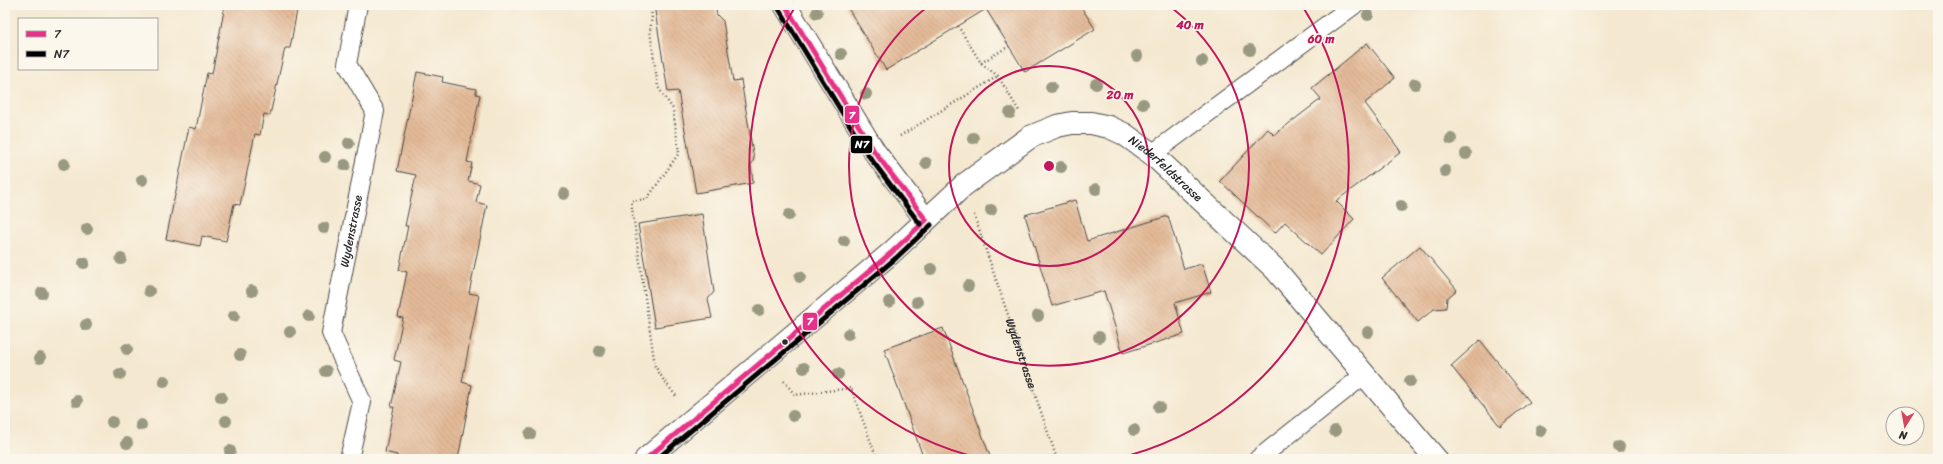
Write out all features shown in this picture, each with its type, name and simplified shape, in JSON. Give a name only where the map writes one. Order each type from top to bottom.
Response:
[{"type":"street","points":[[785,5],[874,151],[926,220]]},
{"type":"street","name":"Niederfeldstrasse","points":[[646,459],[885,258],[964,185],[1030,137],[1057,126],[1072,123],[1091,123],[1109,127],[1124,134],[1152,154],[1275,269],[1436,459]]},
{"type":"lane","name":"Wydenstrasse","points":[[349,459],[362,402],[331,333],[376,111],[347,64],[358,5]]},
{"type":"lane","points":[[1152,154],[1354,5]]},
{"type":"lane","points":[[1258,459],[1364,375]]},
{"type":"path","points":[[650,5],[652,16],[650,31],[658,87],[673,109],[679,152],[647,200],[631,202],[655,366],[662,379],[678,398]]},
{"type":"path","points":[[958,26],[981,63],[998,76],[1022,116]]},
{"type":"path","points":[[981,63],[1009,46]]},
{"type":"path","points":[[894,140],[998,76]]},
{"type":"path","name":"Wydenstrasse","points":[[985,247],[1057,459]]},
{"type":"path","points":[[780,376],[795,395],[852,388],[877,459]]},
{"type":"building","points":[[225,5],[298,5],[290,48],[285,48],[270,115],[264,114],[260,135],[255,134],[240,205],[234,204],[226,241],[202,236],[200,246],[166,239],[189,127],[196,129],[207,73],[212,74]]},
{"type":"building","points":[[654,5],[715,5],[717,15],[723,21],[733,81],[741,80],[754,159],[751,165],[753,183],[696,193],[678,91],[668,92]]},
{"type":"building","points":[[846,5],[1080,5],[1095,29],[1025,72],[986,9],[886,70]]},
{"type":"building","points":[[1367,43],[1395,78],[1365,103],[1401,152],[1336,201],[1354,219],[1321,255],[1285,222],[1275,233],[1220,181],[1268,129],[1274,135],[1321,99],[1312,88]]},
{"type":"building","points":[[417,72],[443,77],[442,82],[476,89],[476,94],[480,95],[467,162],[472,163],[468,181],[480,184],[476,202],[487,205],[469,293],[479,295],[462,382],[472,385],[458,459],[396,459],[397,455],[385,452],[394,407],[391,407],[401,362],[394,360],[403,318],[398,317],[407,272],[399,270],[408,226],[405,226],[416,175],[397,171]]},
{"type":"building","points":[[1075,200],[1087,241],[1168,216],[1184,269],[1202,264],[1211,292],[1175,303],[1184,334],[1123,353],[1104,291],[1052,306],[1025,215]]},
{"type":"building","points":[[702,214],[714,292],[708,299],[712,318],[655,327],[638,224]]},
{"type":"building","points":[[1420,246],[1457,290],[1447,298],[1446,308],[1434,309],[1418,322],[1382,278]]},
{"type":"building","points":[[943,328],[991,459],[924,459],[884,349]]},
{"type":"building","points":[[1480,340],[1530,402],[1500,426],[1451,366]]},
{"type":"transit line","name":"7","points":[[785,5],[874,151],[926,220]]},
{"type":"transit line","name":"N7","points":[[779,9],[868,155],[920,224]]},
{"type":"transit line","name":"7","points":[[646,459],[891,253],[926,220]]},
{"type":"transit line","name":"N7","points":[[657,459],[896,258],[931,225]]}]
